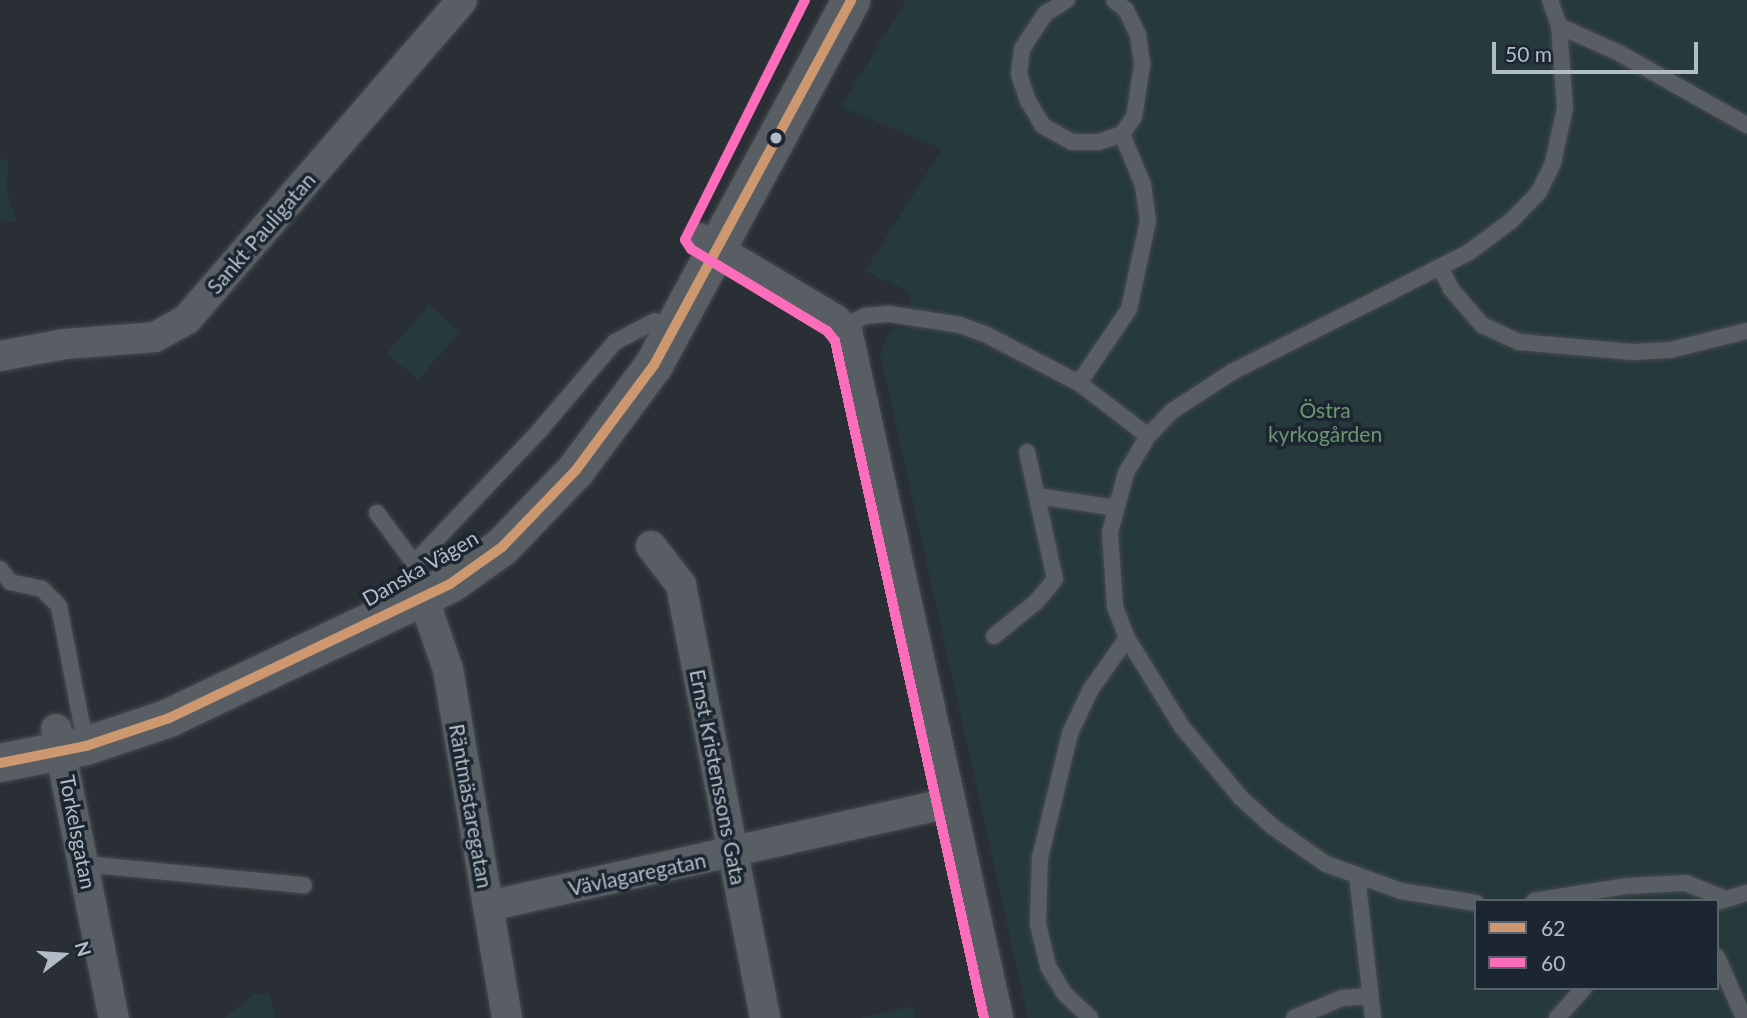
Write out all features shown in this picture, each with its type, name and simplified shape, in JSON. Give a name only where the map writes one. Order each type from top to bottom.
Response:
[{"type":"street","name":"Sankt Pauligatan","points":[[0,356],[65,344],[155,337],[187,319],[462,0]]},
{"type":"street","name":"Danska Vägen","points":[[417,579],[502,547],[569,479],[654,365],[821,0]]},
{"type":"street","name":"Danska Vägen","points":[[0,763],[71,738],[240,687],[417,579],[463,548],[530,492],[603,398],[708,243],[851,0]]},
{"type":"street","points":[[708,243],[844,326],[998,1018]]},
{"type":"street","name":"Ernst Kristenssons Gata","points":[[651,546],[681,585],[765,1018]]},
{"type":"street","name":"Räntmästaregatan","points":[[417,579],[448,669],[507,1018]]},
{"type":"street","name":"Danska Vägen","points":[[0,740],[71,738]]},
{"type":"street","name":"Torkelsgatan","points":[[71,738],[85,864],[114,1018]]},
{"type":"street","name":"Vävlagaregatan","points":[[488,906],[950,803]]},
{"type":"lane","points":[[1067,0],[1045,14],[1022,49],[1019,74],[1028,101],[1043,126],[1072,142],[1099,142],[1122,134],[1134,117],[1142,65],[1138,35],[1126,10],[1114,0]]},
{"type":"lane","points":[[1474,903],[1401,891],[1326,864],[1273,827],[1241,797],[1182,727],[1127,638],[1115,606],[1110,561],[1115,508],[1126,473],[1148,436],[1172,411],[1232,372],[1440,267],[1511,221],[1550,173],[1565,108],[1559,26],[1550,0]]},
{"type":"lane","points":[[1559,26],[1619,52],[1747,125]]},
{"type":"lane","points":[[1079,383],[1129,309],[1148,221],[1143,185],[1122,134]]},
{"type":"lane","points":[[1440,267],[1451,289],[1482,325],[1519,342],[1633,352],[1670,350],[1747,331]]},
{"type":"lane","points":[[844,326],[865,316],[890,314],[960,325],[1079,383],[1148,436]]},
{"type":"lane","points":[[993,636],[1036,602],[1055,579],[1027,452]]},
{"type":"lane","points":[[1037,496],[1115,508]]},
{"type":"lane","points":[[377,513],[417,579]]},
{"type":"lane","points":[[0,569],[10,582],[42,589],[60,606],[71,738]]},
{"type":"lane","points":[[1090,1018],[1064,993],[1048,966],[1038,924],[1040,858],[1069,733],[1091,689],[1127,638]]},
{"type":"lane","points":[[85,864],[304,885]]},
{"type":"lane","points":[[1357,875],[1373,1018]]},
{"type":"lane","points":[[1546,899],[1627,886],[1686,883],[1719,899]]},
{"type":"lane","points":[[1721,900],[1747,893]]},
{"type":"lane","points":[[1719,961],[1745,1018]]},
{"type":"lane","points":[[1557,1018],[1582,990]]},
{"type":"lane","points":[[1294,1018],[1342,998],[1369,996]]},
{"type":"green space","name":"Östra kyrkogården","points":[[906,0],[1747,0],[1747,1018],[1028,1018],[880,353],[891,329],[906,328],[910,292],[865,271],[942,149],[841,107]]},
{"type":"green space","points":[[0,157],[8,162],[7,189],[16,222],[0,221]]},
{"type":"green space","points":[[429,305],[460,332],[418,380],[387,353]]},
{"type":"green space","points":[[270,993],[275,1018],[224,1018],[254,994]]},
{"type":"green space","points":[[914,1006],[915,1018],[863,1018],[863,1017]]},
{"type":"transit line","name":"60","points":[[805,0],[685,240],[691,249],[827,331],[835,341],[984,1018]]},
{"type":"transit line","name":"62","points":[[0,763],[86,746],[169,718],[450,584],[502,547],[576,470],[654,365],[851,0]]}]
